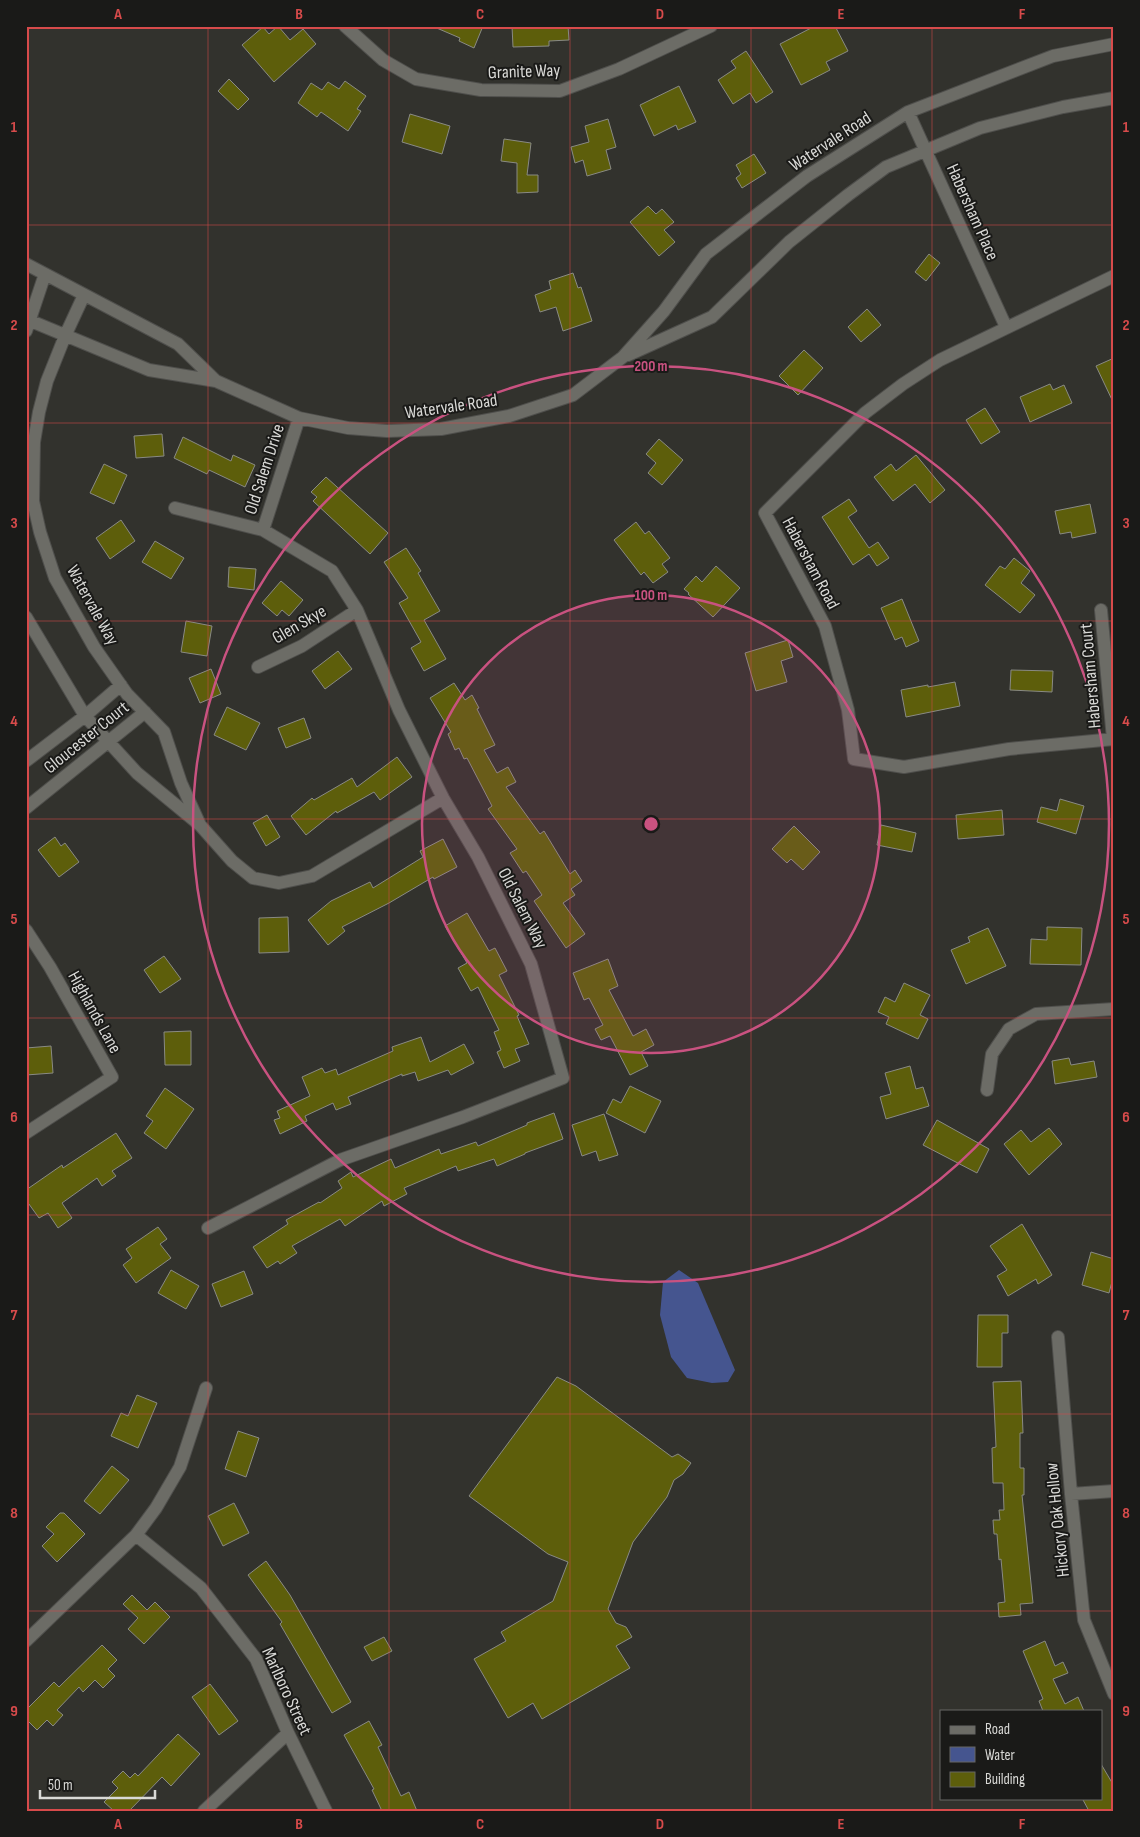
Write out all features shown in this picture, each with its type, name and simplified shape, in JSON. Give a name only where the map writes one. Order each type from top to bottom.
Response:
[{"type":"street","name":"Granite Way","points":[[345,26],[382,60],[416,79],[481,90],[560,91],[619,69],[710,26]]},
{"type":"street","name":"Watervale Road","points":[[28,324],[65,336],[149,370],[216,381],[299,418],[348,428],[387,431],[441,429],[509,416],[573,395],[623,357],[664,311],[706,254],[807,176],[908,112],[1053,56],[1114,44]]},
{"type":"street","name":"Watervale Road","points":[[623,357],[676,335],[712,317],[788,242],[886,167],[980,128],[1063,107],[1114,98]]},
{"type":"street","name":"Habersham Place","points":[[908,112],[1006,327]]},
{"type":"street","name":"Watervale Road","points":[[26,264],[178,344],[216,381]]},
{"type":"street","points":[[28,324],[45,274]]},
{"type":"street","name":"Habersham Road","points":[[1114,276],[940,360],[903,384],[866,414],[765,513],[825,626],[848,710],[854,759],[904,767],[1009,749],[1114,739]]},
{"type":"street","name":"Watervale Way","points":[[84,295],[47,380],[39,412],[34,442],[33,501],[55,578],[94,647],[121,685],[164,732],[182,783],[200,825]]},
{"type":"street","name":"Old Salem Drive","points":[[263,530],[299,418]]},
{"type":"street","name":"Old Salem Way","points":[[175,508],[263,530],[332,571],[357,610],[399,710],[442,798],[478,857],[531,964],[563,1078],[463,1117],[340,1160],[208,1228]]},
{"type":"street","name":"Glen Skye","points":[[258,667],[302,646],[357,610]]},
{"type":"street","name":"Habersham Court","points":[[1101,610],[1114,739]]},
{"type":"street","name":"Watervale Way","points":[[26,617],[85,716],[138,773],[200,825],[232,861],[253,878],[279,883],[312,876],[442,798]]},
{"type":"street","name":"Gloucester Court","points":[[26,762],[121,685]]},
{"type":"street","name":"Gloucester Court","points":[[26,808],[145,712]]},
{"type":"street","name":"Highlands Lane","points":[[26,930],[50,966],[112,1077],[26,1133]]},
{"type":"street","points":[[987,1090],[992,1054],[1009,1029],[1036,1014],[1114,1009]]},
{"type":"street","name":"Hickory Oak Hollow","points":[[1058,1337],[1084,1620],[1114,1694]]},
{"type":"street","points":[[26,1641],[136,1535],[156,1508],[180,1467],[206,1388]]},
{"type":"street","points":[[1071,1494],[1114,1491]]},
{"type":"street","name":"Marlboro Street","points":[[136,1535],[202,1588],[256,1659],[288,1733],[326,1811]]},
{"type":"street","points":[[204,1811],[288,1733]]},
{"type":"water","points":[[679,1270],[698,1283],[735,1370],[728,1382],[712,1383],[687,1378],[671,1357],[660,1315],[663,1282]]},
{"type":"building","points":[[278,26],[290,40],[303,29],[316,44],[274,82],[242,45],[263,27],[269,34]]},
{"type":"building","points":[[432,26],[483,26],[474,48],[459,41],[460,38]]},
{"type":"building","points":[[512,26],[568,26],[569,40],[549,41],[549,46],[513,47]]},
{"type":"building","points":[[815,26],[835,26],[848,51],[826,62],[830,70],[801,85],[780,44]]},
{"type":"building","points":[[746,51],[773,92],[756,103],[750,93],[733,104],[718,80],[736,68],[731,61]]},
{"type":"building","points":[[229,79],[249,99],[238,110],[218,91]]},
{"type":"building","points":[[345,81],[366,96],[357,109],[361,111],[348,131],[321,112],[317,117],[298,103],[311,83],[322,90],[328,82],[339,89]]},
{"type":"building","points":[[679,86],[696,122],[678,130],[676,125],[654,136],[640,105]]},
{"type":"building","points":[[410,114],[450,126],[442,154],[402,142]]},
{"type":"building","points":[[608,119],[616,147],[606,150],[611,169],[587,176],[583,160],[575,163],[571,147],[589,142],[585,126]]},
{"type":"building","points":[[504,139],[531,143],[527,175],[538,175],[538,192],[517,193],[517,163],[501,161]]},
{"type":"building","points":[[754,154],[766,173],[742,188],[736,178],[741,174],[736,165]]},
{"type":"building","points":[[648,206],[656,214],[662,209],[674,222],[664,230],[675,242],[659,256],[630,222]]},
{"type":"building","points":[[929,254],[940,263],[926,281],[915,272]]},
{"type":"building","points":[[573,273],[578,288],[581,287],[592,321],[563,331],[556,307],[540,312],[535,295],[551,289],[549,281]]},
{"type":"building","points":[[867,309],[881,325],[861,342],[848,327]]},
{"type":"building","points":[[804,350],[823,368],[798,395],[779,376]]},
{"type":"building","points":[[1114,358],[1114,404],[1096,366]]},
{"type":"building","points":[[1050,384],[1053,390],[1064,385],[1072,403],[1030,422],[1020,397]]},
{"type":"building","points":[[985,408],[1000,432],[981,444],[966,420]]},
{"type":"building","points":[[162,434],[164,456],[136,458],[134,436]]},
{"type":"building","points":[[183,437],[231,461],[233,455],[255,465],[245,487],[209,470],[207,474],[174,458]]},
{"type":"building","points":[[659,439],[683,460],[662,485],[648,473],[656,463],[646,454]]},
{"type":"building","points":[[916,455],[945,490],[930,503],[915,484],[893,501],[874,477],[891,464],[896,471]]},
{"type":"building","points":[[104,464],[127,475],[114,504],[90,493]]},
{"type":"building","points":[[326,477],[388,533],[370,554],[313,501],[317,497],[311,492]]},
{"type":"building","points":[[849,499],[857,511],[848,517],[869,548],[878,542],[889,558],[877,566],[869,554],[853,565],[822,517]]},
{"type":"building","points":[[1090,504],[1096,533],[1072,538],[1071,532],[1060,534],[1055,511]]},
{"type":"building","points":[[121,520],[135,541],[110,559],[96,538]]},
{"type":"building","points":[[636,522],[645,534],[649,531],[670,558],[662,564],[668,572],[653,583],[644,572],[641,575],[614,540]]},
{"type":"building","points":[[155,541],[184,558],[171,579],[142,562]]},
{"type":"building","points":[[406,548],[421,571],[418,573],[440,611],[424,620],[446,659],[424,671],[411,648],[421,642],[399,603],[408,598],[384,562]]},
{"type":"building","points":[[1014,558],[1030,571],[1021,583],[1035,595],[1020,613],[985,585],[1000,566],[1005,569]]},
{"type":"building","points":[[716,566],[740,588],[713,617],[684,589],[696,576],[702,582]]},
{"type":"building","points":[[229,567],[256,569],[254,590],[228,587]]},
{"type":"building","points":[[281,581],[303,600],[289,616],[282,610],[277,616],[262,603]]},
{"type":"building","points":[[902,599],[919,641],[906,647],[902,637],[895,640],[881,608]]},
{"type":"building","points":[[186,621],[212,626],[207,656],[181,652]]},
{"type":"building","points":[[788,640],[793,657],[781,661],[787,682],[756,691],[745,653]]},
{"type":"building","points":[[338,651],[352,669],[325,689],[312,671]]},
{"type":"building","points":[[211,669],[221,694],[200,703],[189,678]]},
{"type":"building","points":[[1011,670],[1053,671],[1052,692],[1010,690]]},
{"type":"building","points":[[955,682],[960,706],[906,717],[901,690]]},
{"type":"building","points":[[454,683],[465,700],[472,695],[479,708],[477,709],[495,745],[484,750],[497,773],[508,767],[516,782],[506,787],[540,834],[544,831],[570,874],[575,870],[582,881],[571,889],[575,895],[563,903],[585,934],[566,948],[534,901],[542,895],[526,871],[523,873],[510,853],[517,849],[488,809],[492,806],[467,758],[464,759],[459,748],[455,750],[448,734],[451,732],[430,698]]},
{"type":"building","points":[[227,707],[260,723],[246,750],[214,735]]},
{"type":"building","points":[[304,718],[311,738],[286,748],[278,728]]},
{"type":"building","points":[[397,757],[412,777],[380,800],[374,792],[337,813],[336,811],[306,835],[291,816],[312,798],[314,800],[352,778],[357,787]]},
{"type":"building","points":[[1060,799],[1084,806],[1076,834],[1037,822],[1041,807],[1057,811]]},
{"type":"building","points":[[1002,810],[1004,835],[958,839],[956,815]]},
{"type":"building","points":[[267,815],[280,837],[266,846],[253,823]]},
{"type":"building","points":[[881,825],[916,833],[912,852],[877,845]]},
{"type":"building","points":[[794,826],[820,852],[803,870],[791,859],[787,863],[772,849]]},
{"type":"building","points":[[55,837],[61,846],[65,843],[79,862],[59,877],[38,850]]},
{"type":"building","points":[[443,839],[457,867],[434,879],[433,877],[389,903],[342,927],[345,931],[328,945],[308,920],[331,901],[370,882],[373,888],[423,857],[420,851]]},
{"type":"building","points":[[467,913],[489,951],[495,948],[507,971],[499,975],[519,1015],[517,1016],[529,1044],[515,1049],[520,1061],[504,1068],[497,1052],[501,1050],[494,1032],[499,1030],[478,987],[471,991],[458,968],[467,963],[445,926]]},
{"type":"building","points":[[288,917],[289,952],[259,953],[259,918]]},
{"type":"building","points":[[1047,927],[1082,928],[1081,965],[1030,964],[1031,939],[1047,940]]},
{"type":"building","points":[[988,928],[1006,966],[966,984],[951,950],[970,942],[968,937]]},
{"type":"building","points":[[164,956],[181,979],[160,993],[144,970]]},
{"type":"building","points":[[608,959],[618,986],[609,990],[633,1036],[646,1029],[654,1045],[641,1052],[648,1066],[630,1075],[610,1036],[601,1040],[595,1029],[603,1025],[589,998],[584,1000],[573,973]]},
{"type":"building","points":[[904,983],[930,995],[920,1015],[928,1019],[918,1039],[886,1024],[889,1017],[878,1012],[885,997],[895,1002]]},
{"type":"building","points":[[191,1031],[191,1065],[165,1065],[164,1032]]},
{"type":"building","points":[[421,1037],[430,1062],[464,1044],[474,1063],[451,1075],[448,1070],[418,1081],[415,1072],[402,1076],[402,1074],[348,1097],[351,1104],[336,1110],[333,1103],[305,1116],[307,1121],[280,1134],[274,1120],[280,1118],[277,1111],[310,1096],[302,1077],[322,1068],[325,1073],[336,1069],[338,1075],[393,1051],[392,1047]]},
{"type":"building","points":[[51,1046],[53,1073],[26,1075],[26,1048]]},
{"type":"building","points":[[1069,1058],[1071,1065],[1094,1061],[1097,1077],[1055,1084],[1052,1061]]},
{"type":"building","points":[[910,1066],[916,1089],[923,1087],[929,1106],[886,1119],[880,1097],[891,1094],[885,1073]]},
{"type":"building","points":[[630,1086],[661,1101],[645,1133],[606,1113],[613,1099],[621,1103]]},
{"type":"building","points":[[165,1088],[194,1109],[166,1149],[144,1133],[153,1121],[146,1116]]},
{"type":"building","points":[[554,1113],[563,1139],[497,1166],[494,1159],[458,1171],[456,1166],[404,1188],[407,1194],[384,1206],[382,1201],[345,1226],[340,1219],[292,1246],[297,1253],[280,1264],[278,1261],[267,1268],[253,1247],[288,1224],[286,1220],[320,1203],[342,1188],[338,1181],[351,1172],[353,1177],[391,1159],[395,1168],[439,1149],[441,1154],[476,1142],[478,1146],[527,1125],[527,1123]]},
{"type":"building","points":[[604,1114],[618,1155],[599,1161],[596,1151],[582,1156],[572,1125]]},
{"type":"building","points":[[937,1120],[989,1149],[977,1173],[923,1145]]},
{"type":"building","points":[[1049,1128],[1062,1144],[1029,1175],[1004,1144],[1021,1130],[1031,1142]]},
{"type":"building","points":[[116,1133],[132,1158],[112,1171],[116,1176],[102,1186],[97,1178],[62,1203],[72,1218],[58,1228],[48,1213],[39,1218],[26,1200],[26,1190],[62,1165],[63,1168]]},
{"type":"building","points":[[1022,1224],[1052,1275],[1038,1284],[1036,1279],[1008,1296],[997,1276],[1007,1270],[990,1246]]},
{"type":"building","points":[[158,1227],[167,1239],[160,1244],[171,1258],[136,1283],[123,1265],[132,1258],[126,1249]]},
{"type":"building","points":[[1091,1252],[1114,1259],[1114,1274],[1109,1293],[1082,1285]]},
{"type":"building","points":[[171,1270],[199,1286],[186,1309],[158,1293]]},
{"type":"building","points":[[244,1271],[253,1294],[221,1307],[212,1284]]},
{"type":"building","points":[[978,1315],[1008,1315],[1008,1333],[1002,1333],[1002,1367],[977,1367]]},
{"type":"building","points":[[557,1377],[576,1386],[672,1457],[678,1454],[691,1463],[683,1474],[674,1480],[667,1497],[633,1542],[608,1609],[616,1623],[626,1627],[632,1637],[616,1646],[630,1668],[542,1719],[533,1703],[508,1718],[474,1659],[506,1641],[501,1632],[553,1601],[568,1562],[548,1554],[469,1496]]},
{"type":"building","points":[[1021,1381],[1023,1433],[1020,1433],[1020,1468],[1024,1468],[1024,1495],[1022,1495],[1033,1603],[1020,1604],[1021,1615],[999,1617],[998,1603],[1005,1602],[1001,1559],[999,1560],[997,1534],[994,1534],[993,1520],[1000,1520],[999,1510],[1004,1510],[1003,1483],[993,1483],[992,1448],[996,1447],[993,1382]]},
{"type":"building","points":[[137,1395],[157,1403],[138,1448],[111,1436],[121,1413],[128,1416]]},
{"type":"building","points":[[238,1431],[259,1438],[246,1477],[225,1469]]},
{"type":"building","points":[[112,1466],[129,1480],[100,1514],[84,1501]]},
{"type":"building","points":[[234,1503],[249,1533],[223,1546],[208,1516]]},
{"type":"building","points":[[60,1513],[64,1513],[85,1534],[57,1562],[42,1546],[54,1534],[46,1527]]},
{"type":"building","points":[[266,1561],[290,1595],[351,1702],[332,1713],[280,1624],[282,1622],[248,1575]]},
{"type":"building","points":[[132,1595],[147,1610],[155,1602],[170,1617],[144,1644],[128,1629],[138,1618],[123,1604]]},
{"type":"building","points":[[384,1637],[392,1651],[372,1661],[364,1647]]},
{"type":"building","points":[[1045,1641],[1055,1666],[1063,1662],[1068,1673],[1053,1679],[1065,1704],[1078,1697],[1084,1710],[1043,1710],[1039,1701],[1043,1699],[1023,1651]]},
{"type":"building","points":[[102,1645],[117,1660],[108,1669],[115,1676],[103,1688],[95,1680],[83,1692],[79,1687],[57,1710],[63,1715],[53,1726],[47,1720],[37,1730],[26,1719],[26,1710],[54,1682],[59,1687]]},
{"type":"building","points":[[210,1684],[238,1721],[219,1735],[192,1697]]},
{"type":"building","points":[[369,1721],[382,1745],[378,1747],[401,1796],[409,1792],[417,1811],[382,1811],[372,1790],[374,1789],[344,1735]]},
{"type":"building","points":[[178,1734],[200,1754],[171,1786],[162,1777],[129,1811],[114,1811],[104,1802],[118,1788],[112,1782],[123,1771],[130,1778],[135,1773],[138,1776]]},
{"type":"building","points":[[1102,1766],[1114,1786],[1114,1811],[1089,1811],[1083,1800],[1102,1800]]}]
